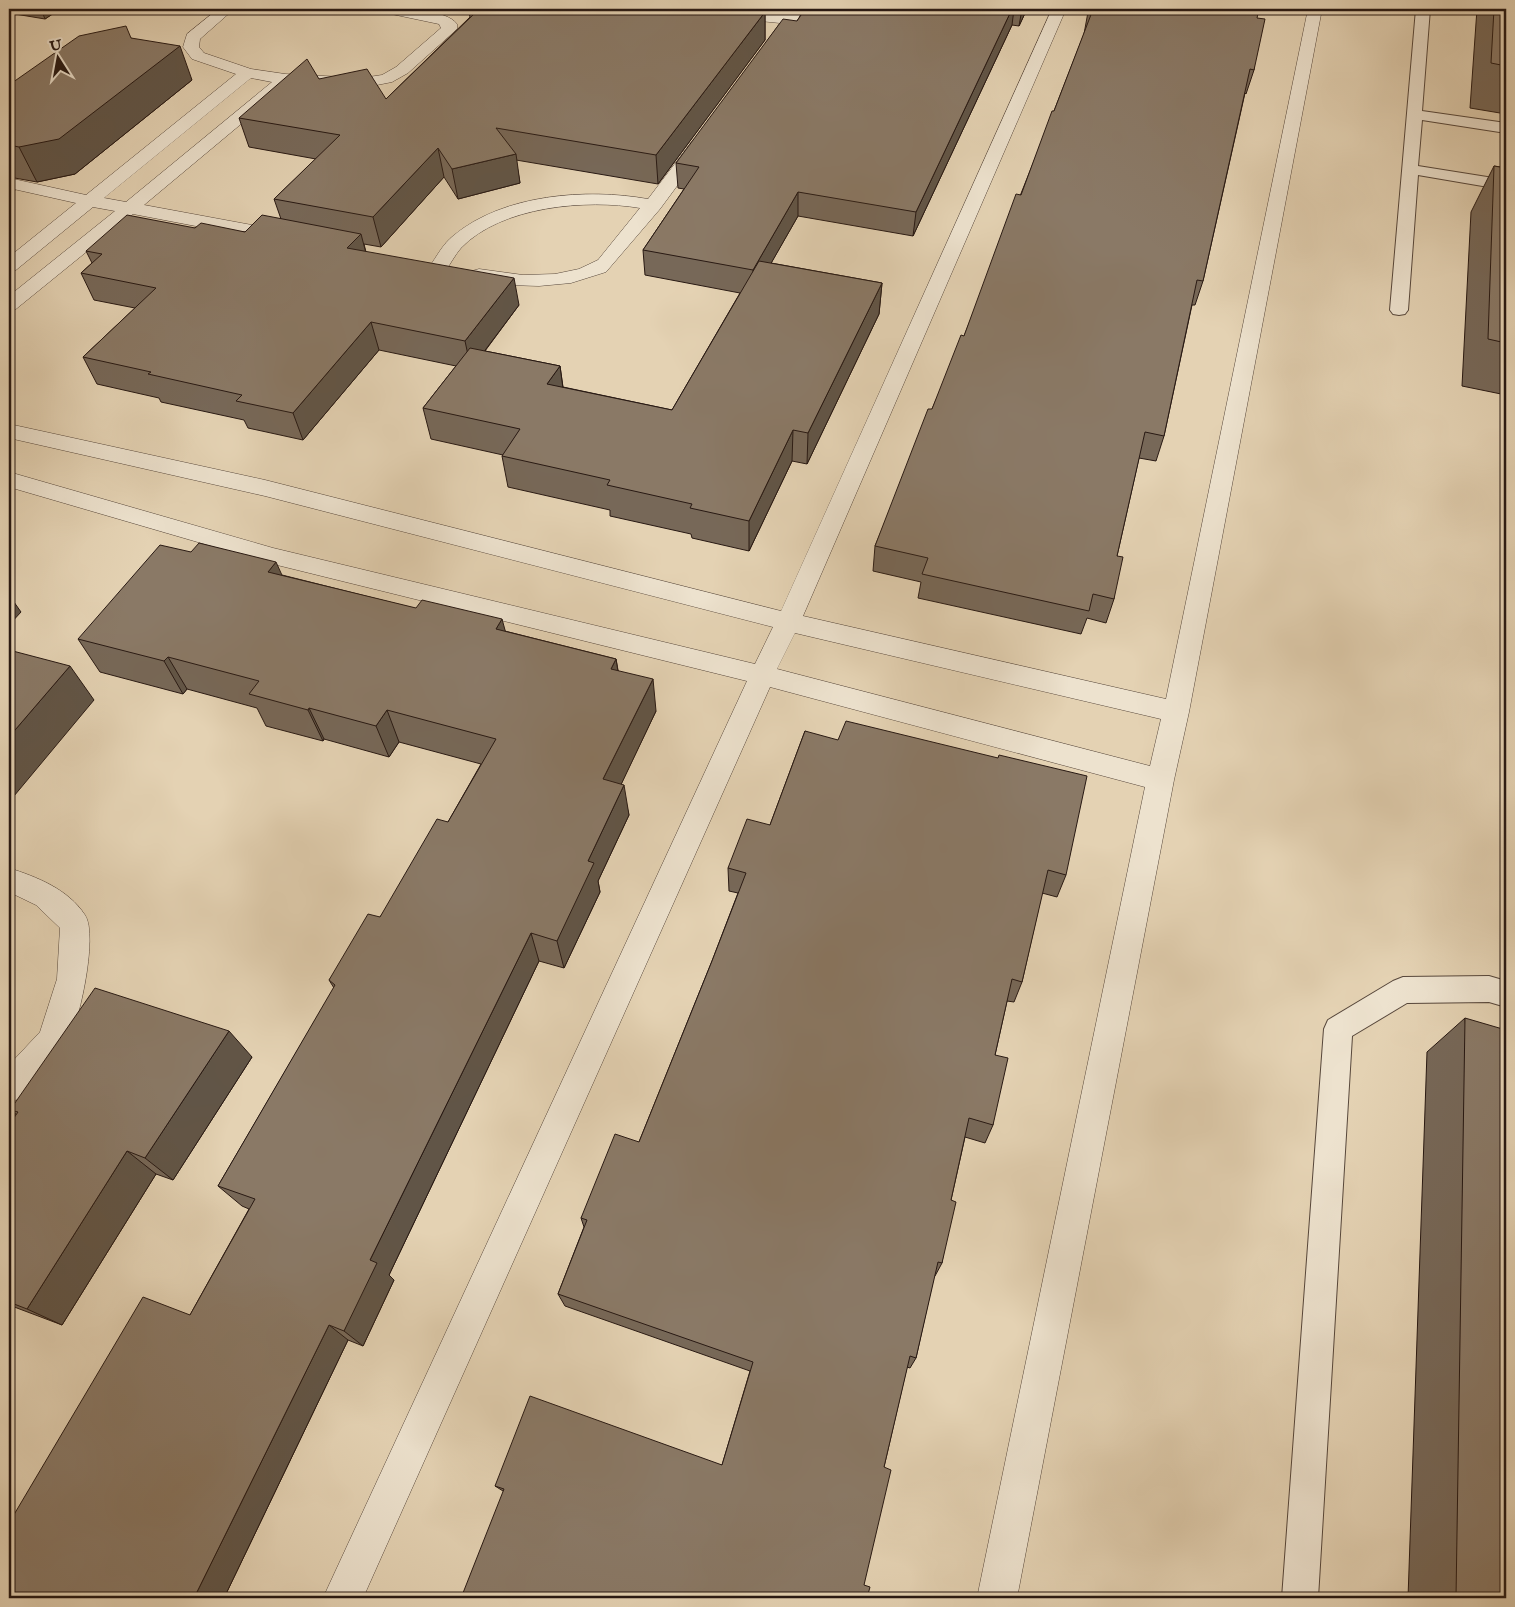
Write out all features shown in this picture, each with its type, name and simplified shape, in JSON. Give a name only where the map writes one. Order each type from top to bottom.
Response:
[{"type":"street","points":[[227,9],[192,37],[191,47],[198,56],[248,73],[285,79],[362,83],[386,78],[402,70],[448,28],[450,24],[444,20],[387,9]]},
{"type":"street","points":[[733,9],[760,16],[793,14]]},
{"type":"street","points":[[342,1598],[762,675],[788,622],[1059,9]]},
{"type":"street","points":[[997,1598],[1160,780],[1176,712],[1315,9]]},
{"type":"street","points":[[755,68],[793,14]]},
{"type":"street","points":[[9,266],[248,73]]},
{"type":"street","points":[[9,305],[130,208],[285,79]]},
{"type":"street","points":[[420,262],[504,281],[572,276],[600,267],[654,205],[707,132]]},
{"type":"street","points":[[9,183],[91,201],[304,241]]},
{"type":"street","points":[[439,266],[462,238],[482,224],[516,210],[554,200],[594,197],[654,205]]},
{"type":"street","points":[[9,431],[265,488],[788,622],[1176,712]]},
{"type":"street","points":[[9,479],[273,556],[762,675],[1160,780]]},
{"type":"street","points":[[9,880],[31,886],[55,901],[75,924],[72,979],[53,1040],[9,1087]]},
{"type":"lane","points":[[1399,310],[1423,9]]},
{"type":"lane","points":[[1414,114],[1506,128]]},
{"type":"lane","points":[[1410,169],[1506,185]]},
{"type":"lane","points":[[1300,1598],[1338,1029],[1403,990],[1489,989],[1506,994]]},
{"type":"building","points":[[474,9],[744,9],[765,12],[656,155],[496,128],[516,154],[452,169],[438,148],[373,217],[274,199],[340,135],[239,118],[307,59],[319,79],[367,69],[386,99],[474,14],[469,13]]},
{"type":"building","points":[[805,9],[1012,9],[916,212],[798,192],[753,270],[643,250],[699,167],[676,163],[783,19],[797,21]]},
{"type":"building","points":[[1090,9],[1259,9],[1257,18],[1265,19],[1254,70],[1250,69],[1203,281],[1197,280],[1164,436],[1145,432],[1117,556],[1123,557],[1114,599],[1093,594],[1089,611],[922,574],[928,558],[875,546],[928,409],[932,409],[961,335],[964,336],[1016,194],[1021,195],[1092,12],[1088,12]]},
{"type":"building","points":[[1494,9],[1506,9],[1506,66],[1491,63]]},
{"type":"building","points":[[126,26],[131,38],[180,46],[59,139],[19,147],[9,145],[9,85],[79,36]]},
{"type":"building","points":[[1494,166],[1506,168],[1506,343],[1488,339]]},
{"type":"building","points":[[127,215],[195,228],[201,223],[245,232],[262,215],[361,234],[347,248],[514,278],[465,341],[371,322],[293,413],[236,401],[242,395],[83,357],[156,288],[81,273],[102,254],[86,251]]},
{"type":"building","points":[[759,261],[882,283],[808,433],[793,430],[749,521],[690,508],[692,504],[607,485],[610,480],[502,456],[520,429],[423,408],[470,348],[560,366],[547,384],[672,410]]},
{"type":"building","points":[[199,543],[276,562],[268,572],[416,608],[422,600],[502,619],[496,629],[616,659],[611,669],[653,679],[603,779],[624,785],[588,861],[594,863],[557,941],[531,933],[370,1260],[377,1263],[344,1331],[329,1325],[194,1598],[9,1598],[9,1523],[143,1297],[190,1315],[255,1199],[218,1186],[335,985],[329,980],[368,914],[380,917],[437,819],[448,822],[496,739],[387,710],[376,726],[309,708],[308,710],[249,694],[259,681],[168,657],[164,661],[78,639],[160,545],[191,552]]},
{"type":"building","points":[[9,650],[70,666],[9,737]]},
{"type":"building","points":[[846,721],[998,758],[999,755],[1087,776],[1066,875],[1048,870],[1022,982],[1012,979],[995,1055],[1008,1058],[993,1125],[969,1118],[951,1200],[956,1202],[942,1263],[938,1262],[916,1358],[910,1356],[884,1467],[891,1470],[864,1585],[870,1587],[867,1598],[461,1598],[504,1489],[495,1486],[530,1396],[722,1465],[753,1362],[558,1294],[587,1220],[581,1218],[615,1134],[639,1142],[712,961],[746,873],[728,868],[747,819],[770,825],[805,731],[838,740]]},
{"type":"building","points":[[95,988],[229,1031],[145,1158],[127,1151],[27,1309],[9,1302],[9,1125],[18,1112],[10,1110]]},
{"type":"building","points":[[1465,1018],[1506,1030],[1506,1598],[1456,1598]]}]
